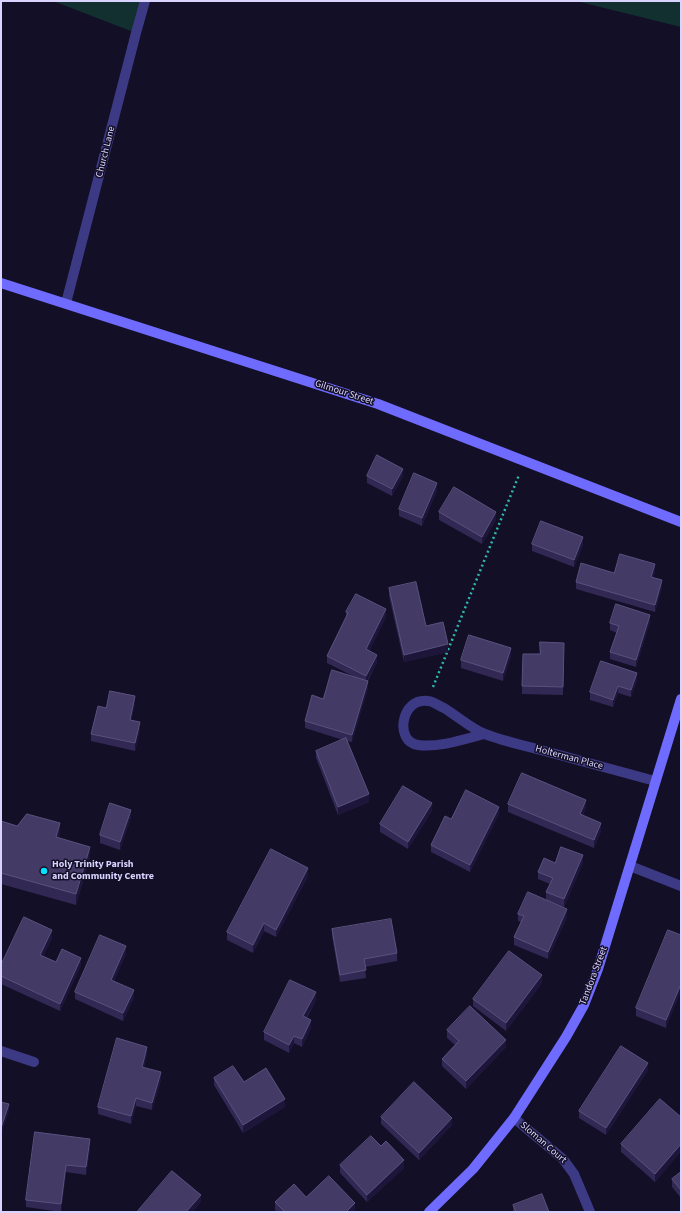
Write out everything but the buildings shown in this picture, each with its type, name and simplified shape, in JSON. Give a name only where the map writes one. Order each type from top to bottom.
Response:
[{"type":"main road","name":"Gilmour Street","points":[[1,283],[378,404],[681,522]]},
{"type":"main road","name":"Tandora Street","points":[[429,1212],[473,1169],[514,1118],[566,1037],[584,1005],[598,969],[681,699]]},
{"type":"street","name":"Church Lane","points":[[66,303],[145,1]]},
{"type":"street","name":"Holterman Place","points":[[484,734],[439,745],[418,745],[411,742],[405,732],[403,726],[404,717],[412,705],[428,700],[449,711],[484,734],[655,781]]},
{"type":"street","points":[[630,866],[681,886]]},
{"type":"street","points":[[1,1051],[34,1062]]},
{"type":"street","name":"Sloman Court","points":[[514,1118],[554,1151],[566,1163],[574,1174],[590,1212]]},
{"type":"path","points":[[428,700],[525,461]]},
{"type":"green space","points":[[53,1],[145,1],[136,33]]},
{"type":"green space","points":[[576,1],[681,1],[681,27]]},
{"type":"place","name":"Holy Trinity Parish and Community Centre","points":[[44,871]]}]
